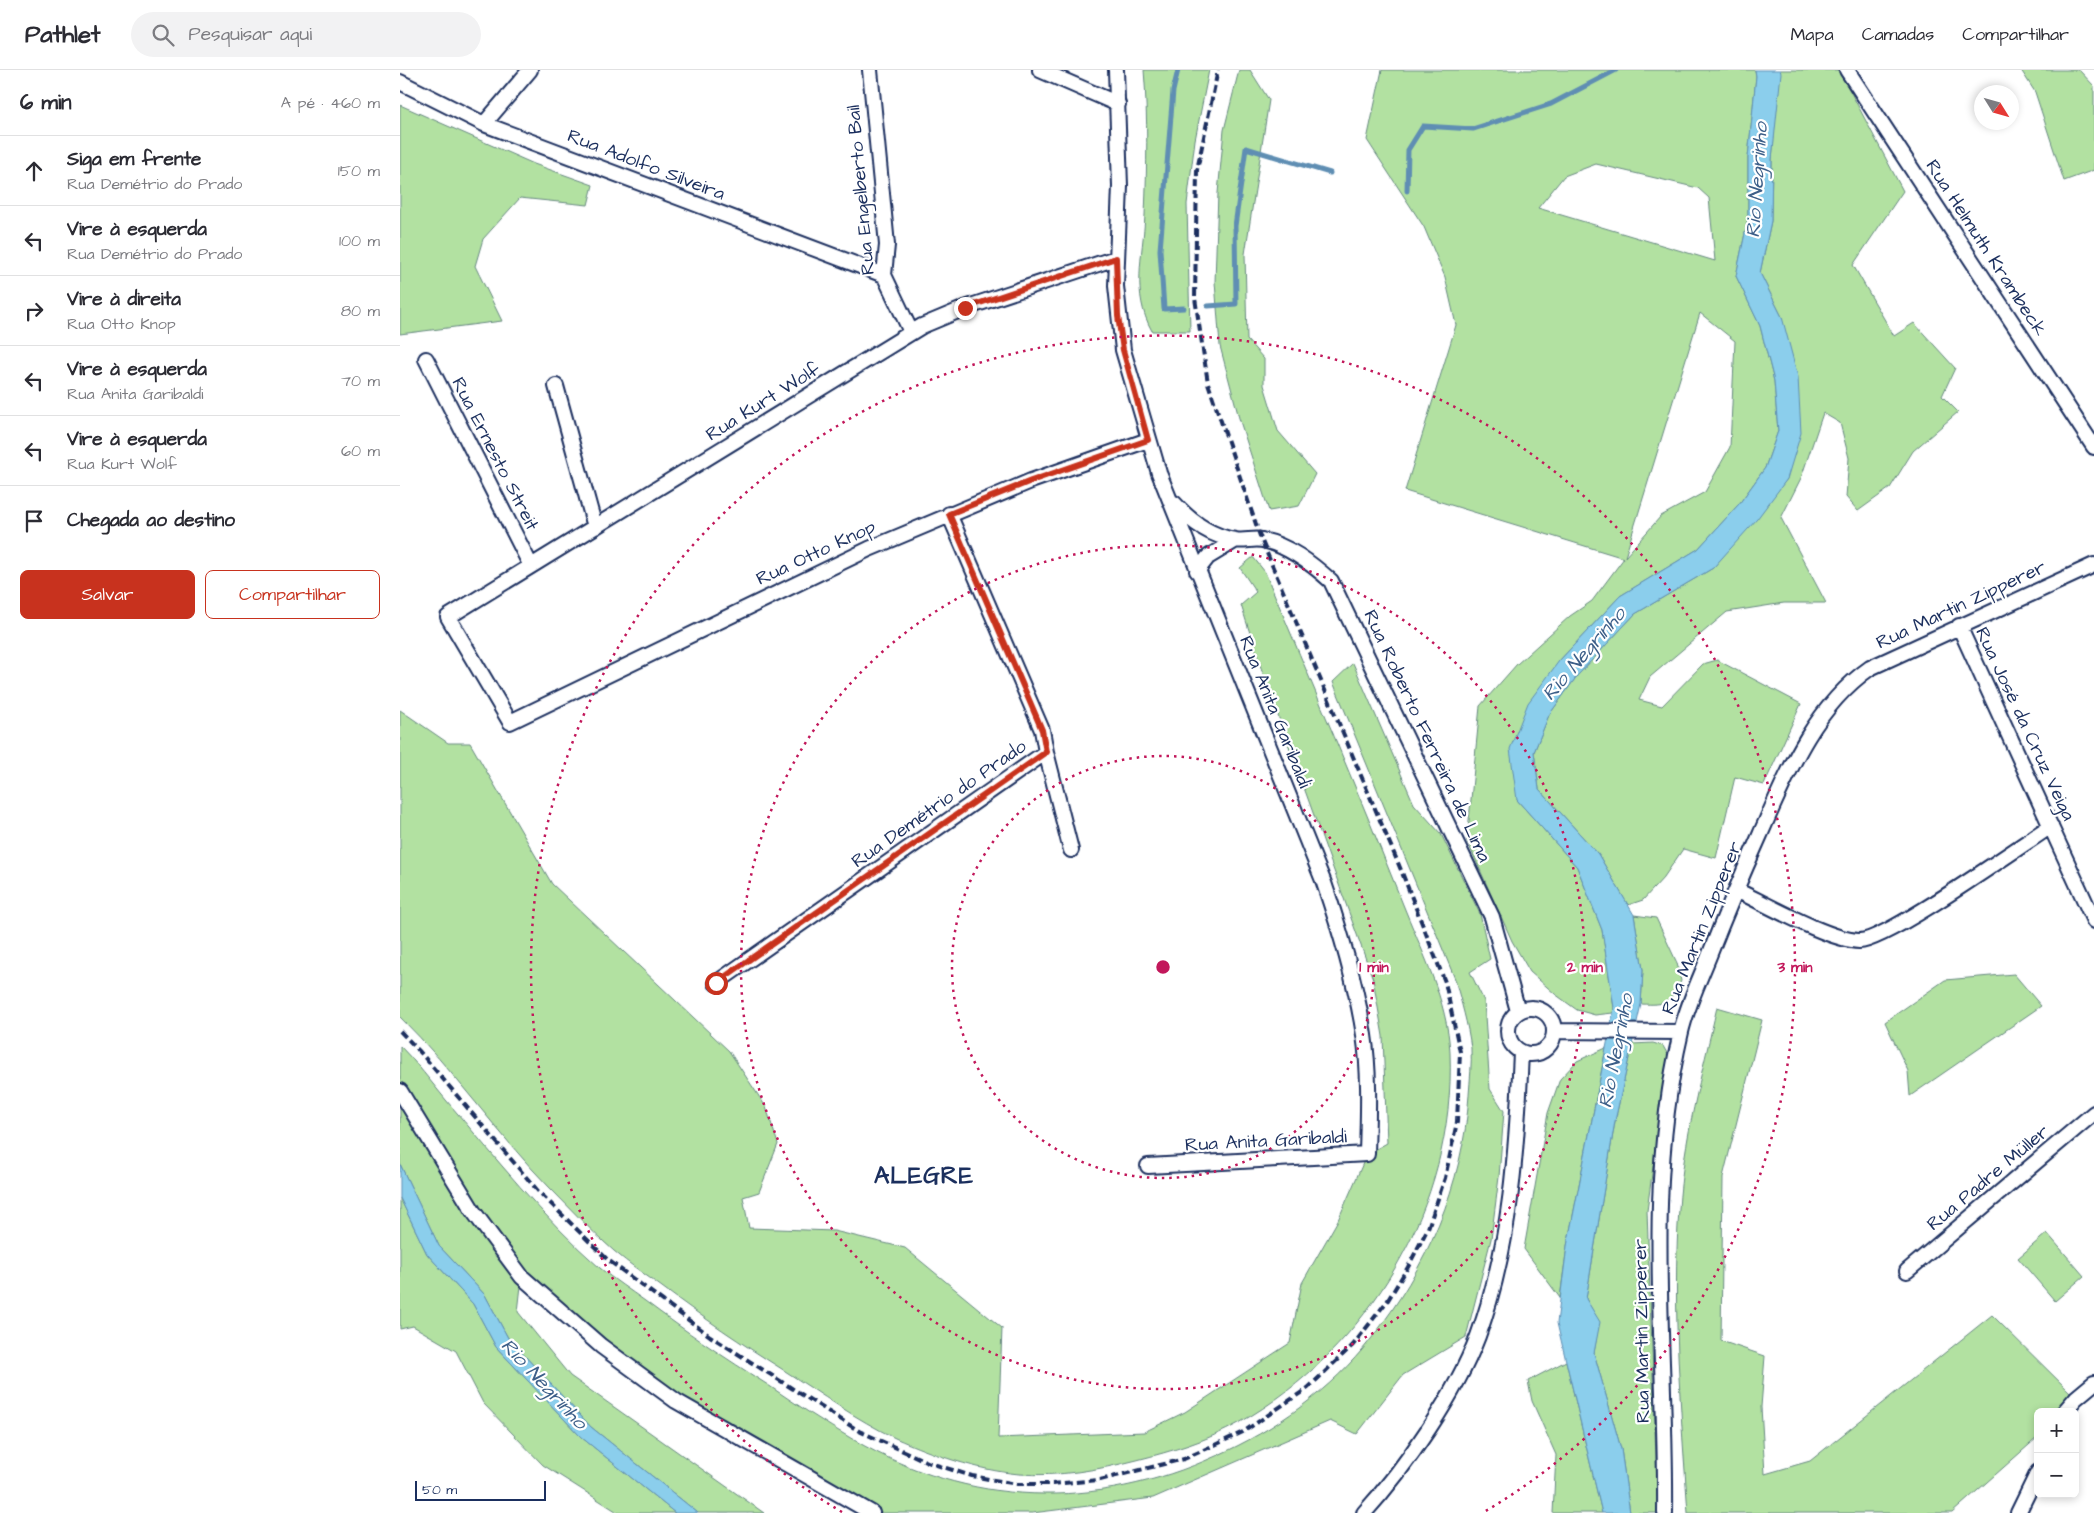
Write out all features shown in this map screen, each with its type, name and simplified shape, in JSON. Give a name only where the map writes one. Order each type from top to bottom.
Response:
[{"type":"street","points":[[484,124],[530,70]]},
{"type":"street","name":"Rua Engelberto Bail","points":[[870,70],[886,245],[884,275],[911,332]]},
{"type":"street","points":[[1040,70],[1118,104]]},
{"type":"street","name":"Rua Anita Garibaldi","points":[[1116,70],[1120,186],[1116,258],[1118,316],[1123,350],[1148,440],[1197,571],[1324,883],[1344,945],[1365,1037],[1368,1098],[1367,1154],[1148,1166]]},
{"type":"street","name":"Rua Helmuth Krambeck","points":[[1847,70],[2094,447]]},
{"type":"street","name":"Rua Adolfo Silveira","points":[[400,82],[484,124],[884,275]]},
{"type":"street","name":"Rua Kurt Wolf","points":[[448,617],[911,332],[965,308],[1116,258]]},
{"type":"street","name":"Rua Ernesto Streit","points":[[426,359],[531,566]]},
{"type":"street","points":[[556,386],[595,527]]},
{"type":"street","name":"Rua Otto Knop","points":[[448,617],[510,722],[818,572],[949,514],[1031,481],[1148,440]]},
{"type":"street","name":"Rua Roberto Ferreira de Lima","points":[[1169,496],[1187,517],[1210,532],[1236,540],[1261,539],[1276,544],[1310,562],[1331,581],[1492,916],[1518,1011]]},
{"type":"street","name":"Rua Demétrio do Prado","points":[[716,983],[1046,752],[1042,730],[949,514]]},
{"type":"street","name":"Rua Roberto Ferreira de Lima","points":[[1197,571],[1208,557],[1236,540]]},
{"type":"street","name":"Rua Martin Zipperer","points":[[1665,1513],[1658,1248],[1659,1199],[1664,1140],[1681,1032],[1687,1010],[1736,890],[1792,763],[1837,695],[1852,680],[1870,668],[2094,565]]},
{"type":"street","name":"Rua José da Cruz Veiga","points":[[1959,626],[2094,921]]},
{"type":"street","points":[[1046,752],[1072,850]]},
{"type":"street","points":[[1736,890],[1832,935],[1860,941],[1872,939],[1900,924],[2051,826]]},
{"type":"street","points":[[1528,1008],[1546,1013],[1552,1021],[1554,1030],[1552,1040],[1547,1048],[1539,1053],[1521,1052],[1513,1046],[1508,1038],[1511,1018],[1518,1011],[1528,1008]]},
{"type":"street","points":[[1554,1030],[1681,1032]]},
{"type":"street","points":[[1364,1513],[1396,1477],[1415,1448],[1456,1382],[1478,1336],[1496,1268],[1509,1196],[1518,1121],[1521,1052]]},
{"type":"street","points":[[400,1092],[473,1211],[522,1277],[601,1346],[676,1401],[872,1513]]},
{"type":"street","name":"Rua Padre Müller","points":[[1907,1271],[2094,1113]]},
{"type":"street","points":[[2068,1408],[2094,1383]]},
{"type":"street","points":[[2018,1513],[2034,1480]]},
{"type":"green space","points":[[1144,70],[1209,70],[1195,140],[1187,204],[1190,331],[1152,331],[1142,303],[1140,274],[1147,161]]},
{"type":"green space","points":[[1239,70],[1250,70],[1269,100],[1245,254],[1247,340],[1264,359],[1264,385],[1278,431],[1315,474],[1299,506],[1269,511],[1239,418],[1220,346],[1215,282],[1218,193],[1224,130]]},
{"type":"green space","points":[[1382,70],[1755,70],[1748,158],[1748,219],[1736,276],[1760,326],[1774,381],[1778,431],[1765,468],[1739,504],[1698,549],[1620,596],[1559,661],[1517,800],[1577,867],[1602,930],[1614,1008],[1613,1013],[1595,1015],[1577,1010],[1530,972],[1512,941],[1467,841],[1480,706],[1517,664],[1570,616],[1592,601],[1624,558],[1405,491],[1456,325],[1445,277],[1424,227],[1367,140]],"holes":[[[1596,164],[1698,188],[1709,198],[1715,261],[1538,208],[1564,176]],[[1700,313],[1735,341],[1730,447],[1705,492],[1661,516],[1625,557]]]},
{"type":"green space","points":[[1780,70],[1839,70],[1903,191],[1853,265],[1894,336],[1914,323],[1955,368],[1942,396],[1958,412],[1913,451],[1890,488],[1858,511],[1846,497],[1849,458],[1840,423],[1823,413],[1801,478],[1781,518],[1826,603],[1784,603],[1727,612],[1650,677],[1639,700],[1662,706],[1703,664],[1717,660],[1801,704],[1764,785],[1735,777],[1716,858],[1683,849],[1664,877],[1643,900],[1628,905],[1598,854],[1539,789],[1534,752],[1549,715],[1577,676],[1635,614],[1713,568],[1787,479],[1782,317],[1760,273],[1771,221],[1772,159]]},
{"type":"green space","points":[[2021,70],[2079,70],[2094,86],[2094,170],[2064,181],[2035,92]]},
{"type":"green space","points":[[400,105],[534,164],[593,185],[588,205],[520,198],[483,239],[475,266],[502,321],[400,334]]},
{"type":"green space","points":[[1253,557],[1265,572],[1425,957],[1444,1014],[1450,1053],[1448,1110],[1438,1165],[1420,1217],[1396,1267],[1364,1313],[1328,1355],[1286,1392],[1239,1423],[1202,1440],[1150,1457],[1093,1470],[1063,1474],[1034,1475],[987,1469],[940,1456],[895,1438],[853,1415],[707,1320],[614,1251],[531,1167],[439,1058],[400,1017],[400,710],[448,743],[470,743],[552,884],[729,1051],[766,1107],[778,1144],[759,1192],[743,1197],[749,1228],[834,1231],[905,1248],[1002,1328],[998,1438],[1144,1432],[1185,1412],[1290,1343],[1302,1283],[1338,1220],[1367,1154],[1387,1143],[1383,1036],[1373,979],[1263,674],[1241,605],[1256,592],[1240,568]]},
{"type":"green space","points":[[1353,663],[1414,804],[1441,834],[1480,914],[1490,959],[1470,972],[1484,1001],[1490,1089],[1504,1111],[1499,1177],[1491,1239],[1466,1337],[1403,1375],[1357,1434],[1330,1421],[1153,1498],[1032,1513],[872,1513],[676,1401],[522,1277],[518,1312],[570,1376],[764,1513],[698,1513],[591,1427],[508,1338],[485,1295],[439,1246],[400,1164],[400,1046],[539,1208],[600,1268],[690,1334],[810,1413],[854,1440],[898,1462],[942,1478],[988,1489],[1033,1494],[1079,1493],[1125,1486],[1170,1474],[1238,1446],[1280,1421],[1320,1392],[1355,1358],[1391,1312],[1409,1283],[1439,1224],[1450,1193],[1459,1161],[1469,1095],[1471,1048],[1455,979],[1333,682]]},
{"type":"green space","points":[[1634,915],[1656,918],[1677,963],[1681,981],[1670,999],[1666,1002],[1641,1004],[1643,970]]},
{"type":"green space","points":[[2014,974],[2041,1006],[1910,1096],[1908,1071],[1885,1022],[1945,980]]},
{"type":"green space","points":[[1717,1007],[1762,1020],[1723,1177],[1721,1341],[1765,1356],[1761,1407],[1765,1474],[1810,1461],[1992,1315],[2076,1398],[2067,1408],[2034,1408],[2034,1441],[1952,1513],[1688,1513],[1680,1399],[1676,1285],[1681,1184],[1699,1082]]},
{"type":"green space","points":[[1653,1043],[1663,1046],[1668,1055],[1647,1211],[1658,1513],[1630,1513],[1621,1449],[1594,1353],[1599,1322],[1586,1299],[1615,1121],[1632,1044]]},
{"type":"green space","points":[[1606,1048],[1567,1246],[1560,1298],[1524,1249],[1548,1113],[1560,1079],[1577,1061]]},
{"type":"green space","points":[[400,1198],[427,1254],[473,1304],[496,1347],[581,1437],[675,1513],[619,1513],[543,1465],[483,1403],[456,1351],[413,1326],[400,1329]]},
{"type":"green space","points":[[2047,1233],[2084,1276],[2055,1301],[2018,1258]]},
{"type":"green space","points":[[1566,1361],[1602,1513],[1553,1513],[1556,1455],[1532,1401],[1528,1381]]},
{"type":"water","name":"Rio Negrinho","points":[[1755,70],[1780,70],[1781,73],[1772,159],[1771,221],[1760,273],[1782,317],[1798,377],[1801,433],[1787,479],[1757,519],[1713,568],[1635,614],[1577,676],[1549,715],[1534,752],[1539,789],[1598,854],[1634,915],[1643,970],[1641,1004],[1615,1121],[1586,1299],[1600,1322],[1594,1353],[1621,1449],[1630,1513],[1602,1513],[1557,1323],[1567,1246],[1614,1008],[1602,930],[1577,867],[1517,800],[1510,749],[1528,703],[1559,661],[1620,596],[1698,549],[1739,504],[1765,468],[1778,431],[1774,381],[1760,326],[1736,276],[1748,219],[1748,158]]},
{"type":"water","name":"Rio Negrinho","points":[[400,1164],[439,1246],[485,1295],[508,1338],[591,1427],[698,1513],[675,1513],[581,1437],[496,1347],[473,1304],[427,1254],[400,1198]]},
{"type":"waterway","points":[[1178,70],[1173,91],[1160,250],[1164,309],[1184,308]]},
{"type":"waterway","points":[[1407,191],[1408,150],[1423,126],[1473,129],[1551,104],[1616,70]]},
{"type":"waterway","points":[[1208,306],[1236,304],[1235,226],[1246,148],[1330,173]]},
{"type":"railway","points":[[400,1031],[538,1191],[608,1260],[710,1336],[859,1431],[930,1463],[972,1476],[1017,1484],[1052,1484],[1100,1480],[1184,1459],[1243,1432],[1308,1388],[1353,1345],[1388,1300],[1428,1228],[1445,1178],[1457,1122],[1460,1052],[1445,982],[1401,870],[1261,539],[1208,383],[1195,298],[1197,170],[1218,70]]},
{"type":"district","name":"ALEGRE","points":[[924,1176]]},
{"type":"route","points":[[716,983],[1046,752],[1042,730],[949,514],[1031,481],[1148,440],[1123,350],[1118,316],[1116,258],[965,308]]}]
